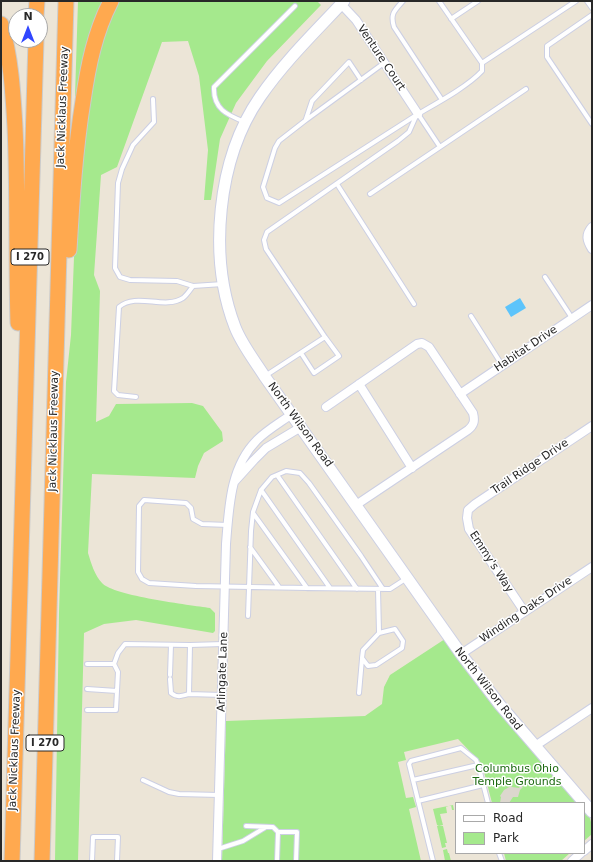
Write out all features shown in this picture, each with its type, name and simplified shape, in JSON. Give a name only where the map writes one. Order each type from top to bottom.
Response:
[{"type":"highway","name":"Jack Nicklaus Freeway","points":[[42,861],[66,1]]},
{"type":"highway","points":[[55,386],[64,327],[78,126],[87,73],[97,34],[112,1]]},
{"type":"highway","points":[[1,24],[9,62],[16,146],[16,264],[23,474]]},
{"type":"highway","name":"Jack Nicklaus Freeway","points":[[12,861],[36,48]]},
{"type":"main road","name":"North Wilson Road","points":[[343,2],[276,74],[259,98],[245,122],[228,168],[222,203],[220,243],[224,284],[230,312],[243,344],[265,377],[461,654],[500,705],[583,802]]},
{"type":"main road","name":"North Wilson Road","points":[[585,804],[592,812]]},
{"type":"street","name":"Venture Court","points":[[343,2],[418,114]]},
{"type":"street","points":[[592,227],[587,234],[588,244],[592,249]]},
{"type":"street","name":"Habitat Drive","points":[[460,394],[592,305]]},
{"type":"street","points":[[326,407],[417,344],[422,343],[429,347],[473,413],[475,419],[473,426],[356,505]]},
{"type":"street","points":[[359,384],[412,468]]},
{"type":"street","name":"Arlingate Lane","points":[[217,861],[225,586],[231,493],[238,468],[246,454],[258,439],[292,414]]},
{"type":"street","name":"Trail Ridge Drive","points":[[468,510],[592,426]]},
{"type":"street","name":"Arlingate Lane","points":[[234,484],[266,448],[301,427]]},
{"type":"street","name":"Emmy's Way","points":[[468,510],[467,518],[469,529],[524,611]]},
{"type":"street","name":"Winding Oaks Drive","points":[[461,654],[592,567]]},
{"type":"street","points":[[535,746],[592,708]]},
{"type":"street","points":[[572,861],[580,854]]},
{"type":"lane","points":[[403,1],[394,10],[392,19],[394,27],[442,100]]},
{"type":"lane","points":[[384,63],[279,141],[275,148],[263,187],[267,198],[279,203],[442,100],[476,77],[482,71],[482,63],[439,1]]},
{"type":"lane","points":[[451,18],[478,1]]},
{"type":"lane","points":[[482,63],[576,1]]},
{"type":"lane","points":[[587,1],[592,8]]},
{"type":"lane","points":[[245,122],[222,111],[214,95],[214,87],[295,6]]},
{"type":"lane","points":[[592,15],[547,46],[547,57],[592,124]]},
{"type":"lane","points":[[306,120],[312,101],[349,62],[361,80]]},
{"type":"lane","points":[[370,194],[526,89]]},
{"type":"lane","points":[[153,99],[154,122],[133,145],[122,169],[118,183],[115,268],[120,277],[130,280],[177,281],[193,286],[224,284]]},
{"type":"lane","points":[[418,114],[440,147]]},
{"type":"lane","points":[[301,353],[314,373],[339,356],[325,338],[266,249],[264,240],[267,232],[398,141],[409,132],[418,114]]},
{"type":"lane","points":[[337,184],[414,304]]},
{"type":"lane","points":[[544,277],[572,318]]},
{"type":"lane","points":[[136,397],[118,396],[114,391],[118,307],[130,301],[168,302],[178,300],[184,297],[193,286]]},
{"type":"lane","points":[[471,316],[502,366]]},
{"type":"lane","points":[[265,377],[325,338]]},
{"type":"lane","points":[[248,616],[250,547],[253,512],[261,490],[272,477],[286,471],[300,473],[309,483],[361,556],[381,589],[379,633]]},
{"type":"lane","points":[[277,475],[357,589]]},
{"type":"lane","points":[[261,490],[330,588]]},
{"type":"lane","points":[[228,525],[202,524],[193,519],[191,508],[186,503],[176,501],[144,500],[139,506],[138,572],[142,578],[149,583],[196,586],[357,589],[390,589],[407,577]]},
{"type":"lane","points":[[253,512],[307,588]]},
{"type":"lane","points":[[250,547],[279,587]]},
{"type":"lane","points":[[359,692],[362,658],[363,650],[379,633],[395,629],[403,641],[402,648],[376,666],[368,666],[362,658]]},
{"type":"lane","points":[[87,710],[116,710],[118,672],[114,664],[118,653],[125,644],[224,644]]},
{"type":"lane","points":[[171,645],[171,692],[175,696],[189,694],[222,695]]},
{"type":"lane","points":[[189,694],[190,645]]},
{"type":"lane","points":[[87,664],[114,664]]},
{"type":"lane","points":[[88,689],[117,691]]},
{"type":"lane","points":[[433,861],[409,764],[411,761],[461,748],[476,760],[488,802]]},
{"type":"lane","points":[[413,780],[478,765]]},
{"type":"lane","points":[[143,780],[170,792],[179,794],[219,795]]},
{"type":"lane","points":[[418,801],[484,785]]},
{"type":"lane","points":[[246,826],[273,827],[278,832],[297,832],[296,861]]},
{"type":"lane","points":[[218,849],[243,841],[266,827]]},
{"type":"lane","points":[[277,861],[278,832]]},
{"type":"lane","points":[[92,861],[93,837],[118,837],[117,861]]},
{"type":"green space","points":[[78,1],[106,1],[79,97],[75,96]]},
{"type":"green space","points":[[118,1],[317,1],[321,5],[267,61],[236,103],[220,139],[211,200],[204,200],[208,150],[199,76],[188,41],[162,42],[117,167],[101,175],[94,275],[100,291],[96,422],[109,416],[116,404],[192,403],[203,406],[222,432],[223,441],[204,453],[198,466],[195,478],[92,474],[88,553],[97,577],[109,588],[136,596],[210,608],[215,613],[215,631],[213,633],[136,620],[104,624],[84,633],[78,861],[55,861],[59,613],[66,382],[71,335],[75,231],[81,157],[96,56]]},
{"type":"green space","points":[[445,639],[578,802],[492,802],[482,764],[458,739],[404,752],[406,760],[398,762],[406,798],[413,797],[416,807],[409,809],[421,861],[222,861],[226,721],[365,716],[382,704],[384,687],[390,675]]},
{"type":"green space","points":[[449,806],[446,807],[447,813],[440,814],[443,825],[437,825],[433,809]]},
{"type":"green space","name":"Columbus Ohio Temple Grounds","points":[[585,810],[591,820],[592,834],[585,840]]},
{"type":"green space","points":[[437,826],[443,826],[447,843],[445,843],[446,847],[442,848]]},
{"type":"green space","points":[[447,849],[451,861],[445,861],[443,850]]},
{"type":"green space","points":[[504,854],[569,854],[561,861],[506,861]]},
{"type":"shaded area","points":[[521,785],[523,787],[520,790],[518,797],[513,797],[510,802],[500,802],[500,796],[504,790],[511,786],[519,788]]},
{"type":"water","points":[[520,298],[526,308],[511,317],[505,307]]}]
